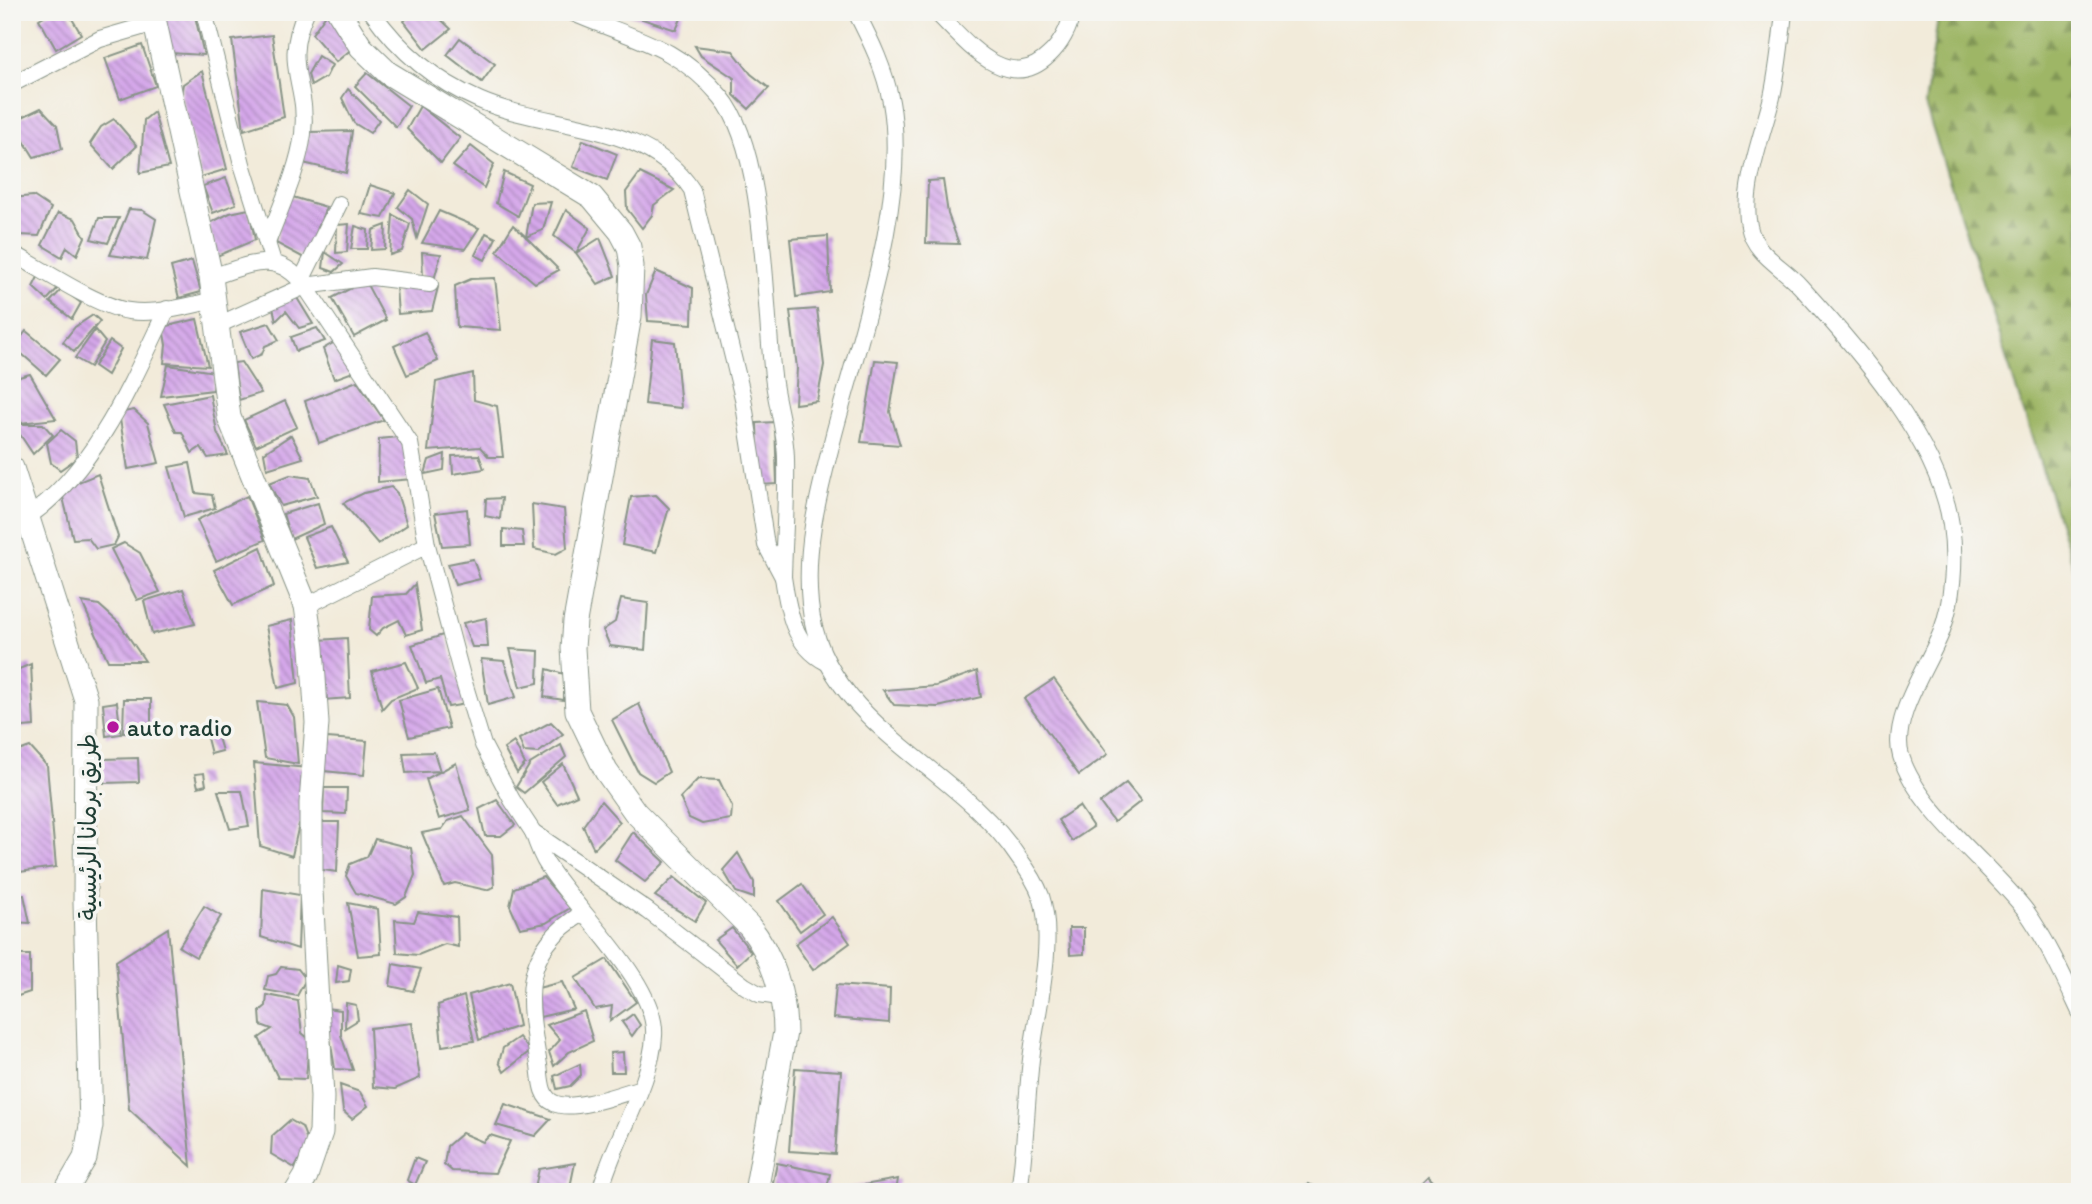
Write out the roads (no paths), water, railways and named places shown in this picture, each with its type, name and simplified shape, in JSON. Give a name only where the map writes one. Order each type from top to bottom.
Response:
[{"type":"street","points":[[204,12],[242,164],[274,262],[303,283],[410,443],[427,545],[484,745],[497,776],[533,832],[545,863],[642,990],[649,1005],[654,1035],[638,1090],[600,1192]]},
{"type":"street","points":[[267,243],[302,136],[303,106],[293,54],[294,41],[306,12]]},
{"type":"street","points":[[339,12],[361,47],[388,72],[592,197],[621,232],[629,247],[632,266],[630,316],[575,621],[573,662],[578,711],[606,771],[635,812],[763,943],[780,997],[785,1032],[756,1192]]},
{"type":"street","points":[[372,12],[411,57],[481,101],[604,132],[661,158],[681,173],[692,190],[730,339],[748,427],[766,545],[783,577]]},
{"type":"street","points":[[571,12],[602,27],[659,45],[710,85],[737,122],[751,163],[773,377],[786,457],[783,577],[791,618],[800,638],[809,652],[826,662]]},
{"type":"street","points":[[856,12],[881,66],[891,103],[892,193],[871,297],[842,398],[813,525],[808,573],[810,605],[826,662],[874,723],[960,791],[993,825],[1007,840],[1042,898],[1045,941],[1043,979],[1030,1069],[1019,1192]]},
{"type":"street","points":[[936,12],[991,63],[1015,71],[1029,69],[1052,52],[1065,32],[1072,12]]},
{"type":"street","points":[[1784,12],[1772,95],[1749,195],[1751,233],[1768,258],[1798,282],[1848,339],[1907,419],[1924,448],[1951,523],[1947,613],[1902,721],[1900,753],[1910,777],[1951,831],[2025,911],[2060,969],[2080,1012]]},
{"type":"street","points":[[12,84],[110,35],[152,18],[211,277],[229,417],[306,606],[317,723],[311,890],[322,1097],[321,1132],[306,1176],[296,1192]]},
{"type":"street","points":[[303,283],[339,204]]},
{"type":"street","points":[[12,253],[118,309],[130,312],[167,309],[214,300]]},
{"type":"street","points":[[211,277],[252,264],[274,262]]},
{"type":"street","points":[[218,325],[303,283],[372,277],[430,284]]},
{"type":"street","points":[[28,517],[45,505],[87,455],[119,406],[167,309]]},
{"type":"street","name":"طريق برمانا الرئيسية","points":[[12,468],[86,700],[85,903],[91,1126],[85,1158],[65,1192]]},
{"type":"street","points":[[786,520],[813,525]]},
{"type":"street","points":[[306,606],[427,545]]},
{"type":"street","points":[[533,832],[648,911],[745,986],[759,994],[780,997]]},
{"type":"street","points":[[583,913],[566,923],[547,944],[530,983],[530,1010],[544,1094],[557,1105],[570,1107],[638,1090]]},
{"type":"place","name":"auto radio","points":[[113,727]]}]
